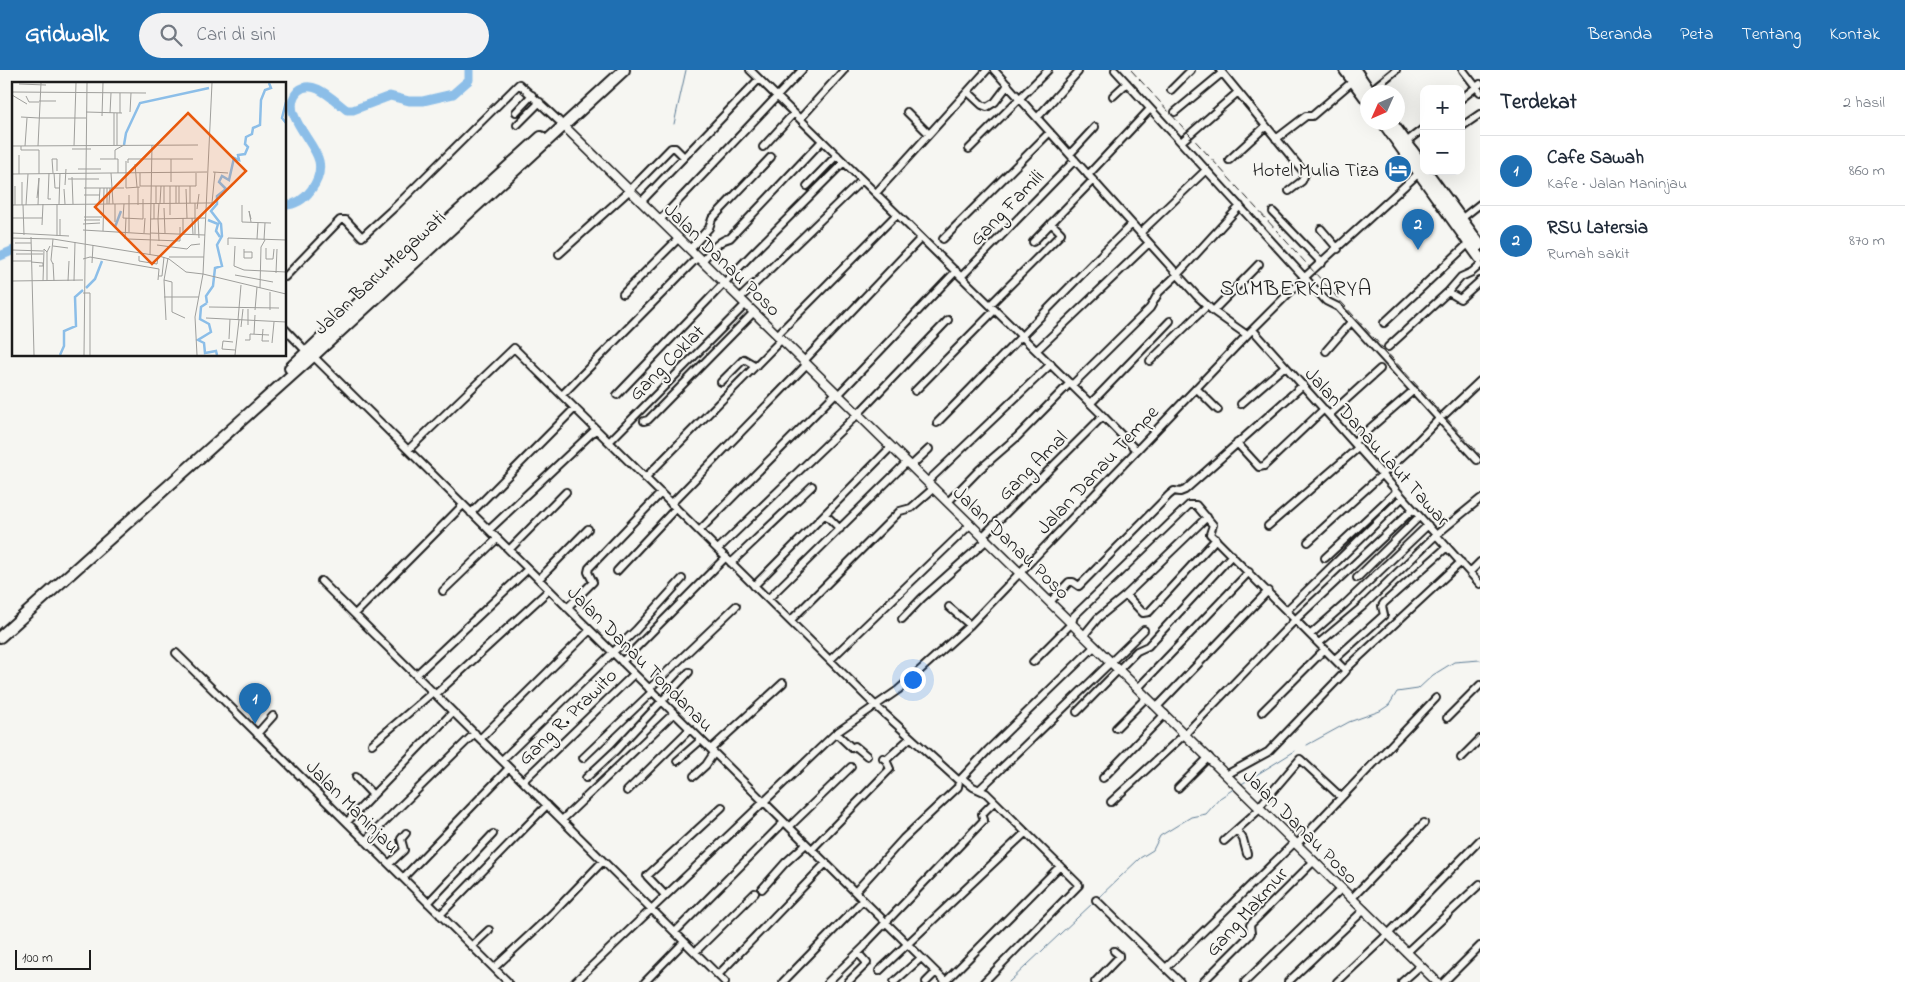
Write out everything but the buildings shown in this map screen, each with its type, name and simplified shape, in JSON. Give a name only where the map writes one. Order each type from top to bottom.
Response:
[{"type":"main road","name":"Jalan Baru Megawati","points":[[562,123],[614,70]]},
{"type":"main road","name":"Jalan Baru Megawati","points":[[0,637],[451,223],[624,70]]},
{"type":"main road","points":[[1346,70],[1353,81],[1360,87]]},
{"type":"main road","points":[[1355,70],[1363,85]]},
{"type":"main road","points":[[1390,130],[1420,166]]},
{"type":"main road","points":[[1398,130],[1420,165]]},
{"type":"main road","points":[[1426,175],[1480,258]]},
{"type":"main road","points":[[1427,175],[1480,245]]},
{"type":"main road","name":"Jalan Baru Megawati","points":[[0,630],[236,421]]},
{"type":"street","points":[[660,220],[802,70]]},
{"type":"street","points":[[800,118],[844,70]]},
{"type":"street","points":[[876,193],[987,70]]},
{"type":"street","points":[[994,70],[1207,306],[1247,335]]},
{"type":"street","points":[[969,149],[1048,70]]},
{"type":"street","points":[[1115,70],[1305,278],[1326,300],[1338,307],[1414,390],[1442,417],[1477,460]]},
{"type":"street","points":[[1171,90],[1191,70]]},
{"type":"street","points":[[1380,85],[1396,70]]},
{"type":"street","points":[[1463,70],[1479,88],[1465,97]]},
{"type":"street","points":[[753,71],[822,142],[1037,350],[1136,450]]},
{"type":"street","points":[[1175,112],[1221,71],[1305,174],[1302,181],[1289,191]]},
{"type":"street","points":[[1037,118],[1078,72]]},
{"type":"street","points":[[641,202],[759,79]]},
{"type":"street","points":[[1276,139],[1306,116],[1312,116],[1353,81]]},
{"type":"street","points":[[1113,96],[1127,83]]},
{"type":"street","name":"Jalan Danau Poso","points":[[286,276],[340,220],[346,220],[362,237],[397,205],[519,84],[562,123],[1437,982]]},
{"type":"street","points":[[968,92],[982,106],[987,107],[995,102],[1008,85]]},
{"type":"street","points":[[1181,142],[1238,92]]},
{"type":"street","points":[[516,112],[532,95]]},
{"type":"street","points":[[517,125],[540,102]]},
{"type":"street","points":[[1033,242],[1150,109]]},
{"type":"street","points":[[907,112],[929,134]]},
{"type":"street","points":[[763,147],[794,113]]},
{"type":"street","points":[[1465,124],[1480,114]]},
{"type":"street","points":[[1229,160],[1266,126]]},
{"type":"street","name":"Gang Famili","points":[[961,276],[1072,157],[1095,127]]},
{"type":"street","points":[[1406,142],[1421,130]]},
{"type":"street","points":[[943,239],[1050,132]]},
{"type":"street","points":[[562,395],[700,259],[724,239],[730,238],[822,142]]},
{"type":"street","points":[[559,254],[630,190],[671,148],[675,148],[684,158]]},
{"type":"street","points":[[807,186],[837,155]]},
{"type":"street","points":[[690,249],[709,228],[712,219],[771,157]]},
{"type":"street","points":[[617,395],[751,255],[844,162]]},
{"type":"street","points":[[1140,233],[1206,170]]},
{"type":"street","name":"Jalan Danau Tempe","points":[[575,982],[836,733],[898,690],[970,625],[1247,335],[1305,278],[1420,173]]},
{"type":"street","points":[[740,298],[862,180]]},
{"type":"street","points":[[1461,218],[1480,204]]},
{"type":"street","points":[[948,502],[980,469],[1017,437],[1150,308],[1156,294],[1178,274],[1240,206]]},
{"type":"street","points":[[1273,212],[1322,263]]},
{"type":"street","points":[[645,478],[756,366],[779,337],[897,214]]},
{"type":"street","points":[[915,391],[1062,233],[1051,223]]},
{"type":"street","points":[[937,423],[1022,336],[1058,296],[1132,224]]},
{"type":"street","points":[[1321,229],[1338,249]]},
{"type":"street","points":[[623,294],[679,238]]},
{"type":"street","points":[[617,571],[674,506],[922,238]]},
{"type":"street","points":[[1037,350],[1149,243]]},
{"type":"street","points":[[1384,323],[1469,243]]},
{"type":"street","points":[[1213,311],[1259,264]]},
{"type":"street","points":[[1388,347],[1448,292],[1461,277],[1472,272],[1480,265]]},
{"type":"street","points":[[699,531],[837,394],[956,271]]},
{"type":"street","points":[[1448,292],[1460,298],[1480,281]]},
{"type":"street","name":"Gang Coklat","points":[[609,442],[746,304]]},
{"type":"street","points":[[1150,361],[1207,306]]},
{"type":"street","points":[[644,421],[648,420],[754,312]]},
{"type":"street","points":[[718,549],[858,414],[948,320]]},
{"type":"street","points":[[1091,403],[1170,321]]},
{"type":"street","points":[[1326,351],[1351,322]]},
{"type":"street","name":"Jalan Danau Tondanau","points":[[286,330],[946,982]]},
{"type":"street","name":"Jalan Danau Laut Tawar","points":[[1253,330],[1480,584]]},
{"type":"street","points":[[408,450],[514,348],[876,706],[910,738],[960,780],[980,789],[1079,884],[984,982]]},
{"type":"street","points":[[721,382],[744,358],[756,366]]},
{"type":"street","points":[[927,482],[1051,364]]},
{"type":"street","points":[[1241,404],[1285,366]]},
{"type":"street","points":[[1329,415],[1380,369]]},
{"type":"street","points":[[1308,542],[1408,451],[1480,381]]},
{"type":"street","points":[[1050,602],[1069,582],[1079,586],[1169,495],[1174,491],[1180,492],[1185,490],[1237,443],[1257,428],[1303,385]]},
{"type":"street","points":[[1196,388],[1218,410]]},
{"type":"street","points":[[1268,526],[1414,390]]},
{"type":"street","points":[[471,513],[575,408]]},
{"type":"street","points":[[1237,443],[1258,466],[1264,466],[1324,409]]},
{"type":"street","name":"Gang Amal","points":[[902,619],[985,538],[1103,416]]},
{"type":"street","points":[[489,530],[596,429]]},
{"type":"street","points":[[754,586],[891,447]]},
{"type":"street","points":[[768,599],[909,464],[929,449]]},
{"type":"street","points":[[732,563],[812,486]]},
{"type":"street","points":[[790,621],[900,510],[911,508],[934,488]]},
{"type":"street","points":[[1325,558],[1397,491]]},
{"type":"street","points":[[509,550],[566,492]]},
{"type":"street","points":[[567,608],[593,582],[588,572],[589,568],[661,493]]},
{"type":"street","points":[[1287,610],[1402,498]]},
{"type":"street","points":[[1319,643],[1362,607],[1436,535],[1480,498]]},
{"type":"street","points":[[355,614],[463,505]]},
{"type":"street","points":[[1033,662],[1072,623],[1074,616],[1189,505],[1196,505],[1213,525],[1210,534],[1346,670]]},
{"type":"street","points":[[1111,802],[1185,734],[1296,619],[1412,510]]},
{"type":"street","points":[[825,514],[840,529]]},
{"type":"street","points":[[1084,636],[1098,618],[1126,595],[1207,517]]},
{"type":"street","points":[[1357,578],[1420,517]]},
{"type":"street","points":[[830,660],[970,524]]},
{"type":"street","points":[[1310,634],[1345,604],[1428,525]]},
{"type":"street","points":[[539,580],[588,529]]},
{"type":"street","points":[[443,591],[497,539]]},
{"type":"street","points":[[1126,595],[1143,613],[1149,612],[1216,540]]},
{"type":"street","points":[[1335,659],[1384,615],[1382,606],[1384,603],[1447,547]]},
{"type":"street","points":[[1077,712],[1137,651],[1148,646],[1232,555]]},
{"type":"street","points":[[622,662],[726,558]]},
{"type":"street","points":[[1226,774],[1268,752],[1345,674],[1346,670],[1461,562]]},
{"type":"street","points":[[1470,572],[1480,562]]},
{"type":"street","points":[[416,674],[528,569]]},
{"type":"street","points":[[1138,688],[1249,572]]},
{"type":"street","points":[[502,760],[636,630],[682,579]]},
{"type":"street","points":[[321,580],[725,982]]},
{"type":"street","points":[[372,744],[435,693],[549,590]]},
{"type":"street","points":[[1157,707],[1268,592]]},
{"type":"street","points":[[583,758],[736,606]]},
{"type":"street","points":[[949,607],[970,625]]},
{"type":"street","points":[[365,841],[590,630]]},
{"type":"street","points":[[980,789],[1144,630]]},
{"type":"street","points":[[855,892],[903,839],[958,787],[960,780],[988,750],[1096,646]]},
{"type":"street","points":[[1262,712],[1325,649]]},
{"type":"street","name":"Jalan Maninjau","points":[[176,652],[508,982]]},
{"type":"street","points":[[586,778],[616,750],[688,672]]},
{"type":"street","name":"Gang R. Prawito","points":[[523,782],[634,674]]},
{"type":"street","points":[[694,776],[706,765],[712,751],[782,683]]},
{"type":"street","points":[[1447,718],[1480,685]]},
{"type":"street","points":[[1116,728],[1147,697]]},
{"type":"street","points":[[1166,968],[1296,843],[1436,698]]},
{"type":"street","points":[[347,822],[453,712]]},
{"type":"street","points":[[562,820],[674,713]]},
{"type":"street","points":[[1103,778],[1165,714]]},
{"type":"street","points":[[257,734],[274,716]]},
{"type":"street","points":[[627,791],[690,729]]},
{"type":"street","points":[[836,733],[849,746],[852,748],[855,746],[867,756]]},
{"type":"street","points":[[812,849],[890,769],[885,759],[910,738]]},
{"type":"street","points":[[1461,758],[1480,739]]},
{"type":"street","points":[[677,761],[701,740]]},
{"type":"street","points":[[1178,788],[1208,757]]},
{"type":"street","points":[[1224,841],[1260,808],[1300,759],[1341,797]]},
{"type":"street","points":[[675,932],[786,824],[851,767]]},
{"type":"street","points":[[403,878],[509,768]]},
{"type":"street","points":[[356,776],[373,795]]},
{"type":"street","points":[[828,982],[984,820],[982,814],[994,802]]},
{"type":"street","points":[[440,915],[547,805]]},
{"type":"street","points":[[665,895],[647,876],[722,807]]},
{"type":"street","points":[[1352,898],[1424,823]]},
{"type":"street","points":[[1237,830],[1243,839],[1246,854]]},
{"type":"street","points":[[389,864],[404,850],[401,839],[406,833]]},
{"type":"street","points":[[879,971],[1025,833]]},
{"type":"street","points":[[428,903],[493,834]]},
{"type":"street","points":[[1338,982],[1480,840]]},
{"type":"street","points":[[762,889],[785,863],[806,844]]},
{"type":"street","points":[[494,968],[551,915],[603,861]]},
{"type":"street","name":"Gang Makmur","points":[[1203,982],[1249,936],[1251,933],[1250,925],[1314,861]]},
{"type":"street","points":[[718,975],[826,863]]},
{"type":"street","points":[[946,982],[1060,866]]},
{"type":"street","points":[[1407,952],[1480,884]]},
{"type":"street","points":[[1245,982],[1342,888]]},
{"type":"street","points":[[695,952],[755,893]]},
{"type":"street","points":[[783,982],[863,900]]},
{"type":"street","points":[[1096,900],[1179,982]]},
{"type":"street","points":[[1288,982],[1364,910]]},
{"type":"street","points":[[472,946],[489,930]]},
{"type":"street","points":[[645,982],[684,942]]},
{"type":"street","points":[[1444,982],[1480,946]]},
{"type":"street","points":[[1095,982],[1120,957],[1114,951]]},
{"type":"street","points":[[848,982],[867,963],[858,953]]},
{"type":"street","points":[[894,982],[921,958]]},
{"type":"street","points":[[1402,982],[1420,966]]},
{"type":"street","points":[[926,982],[936,972]]},
{"type":"waterway","points":[[286,205],[299,201],[306,196],[315,183],[320,168],[316,153],[295,117],[292,108],[293,99],[298,91],[304,87],[317,88],[347,110],[353,110],[390,96],[409,101],[423,101],[453,94],[469,80],[469,70]]},
{"type":"waterway","points":[[674,124],[686,70]]},
{"type":"waterway","points":[[0,256],[12,251]]},
{"type":"waterway","points":[[1307,745],[1349,722],[1380,711],[1389,705],[1397,692],[1418,689],[1433,675],[1454,662],[1480,660]]},
{"type":"waterway","points":[[1240,785],[1295,751]]},
{"type":"waterway","points":[[1097,899],[1140,858],[1153,850],[1160,836],[1191,817],[1206,814],[1220,798],[1235,788]]},
{"type":"waterway","points":[[1009,982],[1094,902]]},
{"type":"railway","points":[[1131,70],[1480,455]]},
{"type":"place","name":"Hotel Mulia Tiza","points":[[1398,169]]},
{"type":"place","name":"RSU Latersia","points":[[1418,250]]},
{"type":"place","name":"Cafe Sawah","points":[[255,724]]},
{"type":"district","name":"SUMBERKARYA","points":[[1296,287]]}]
